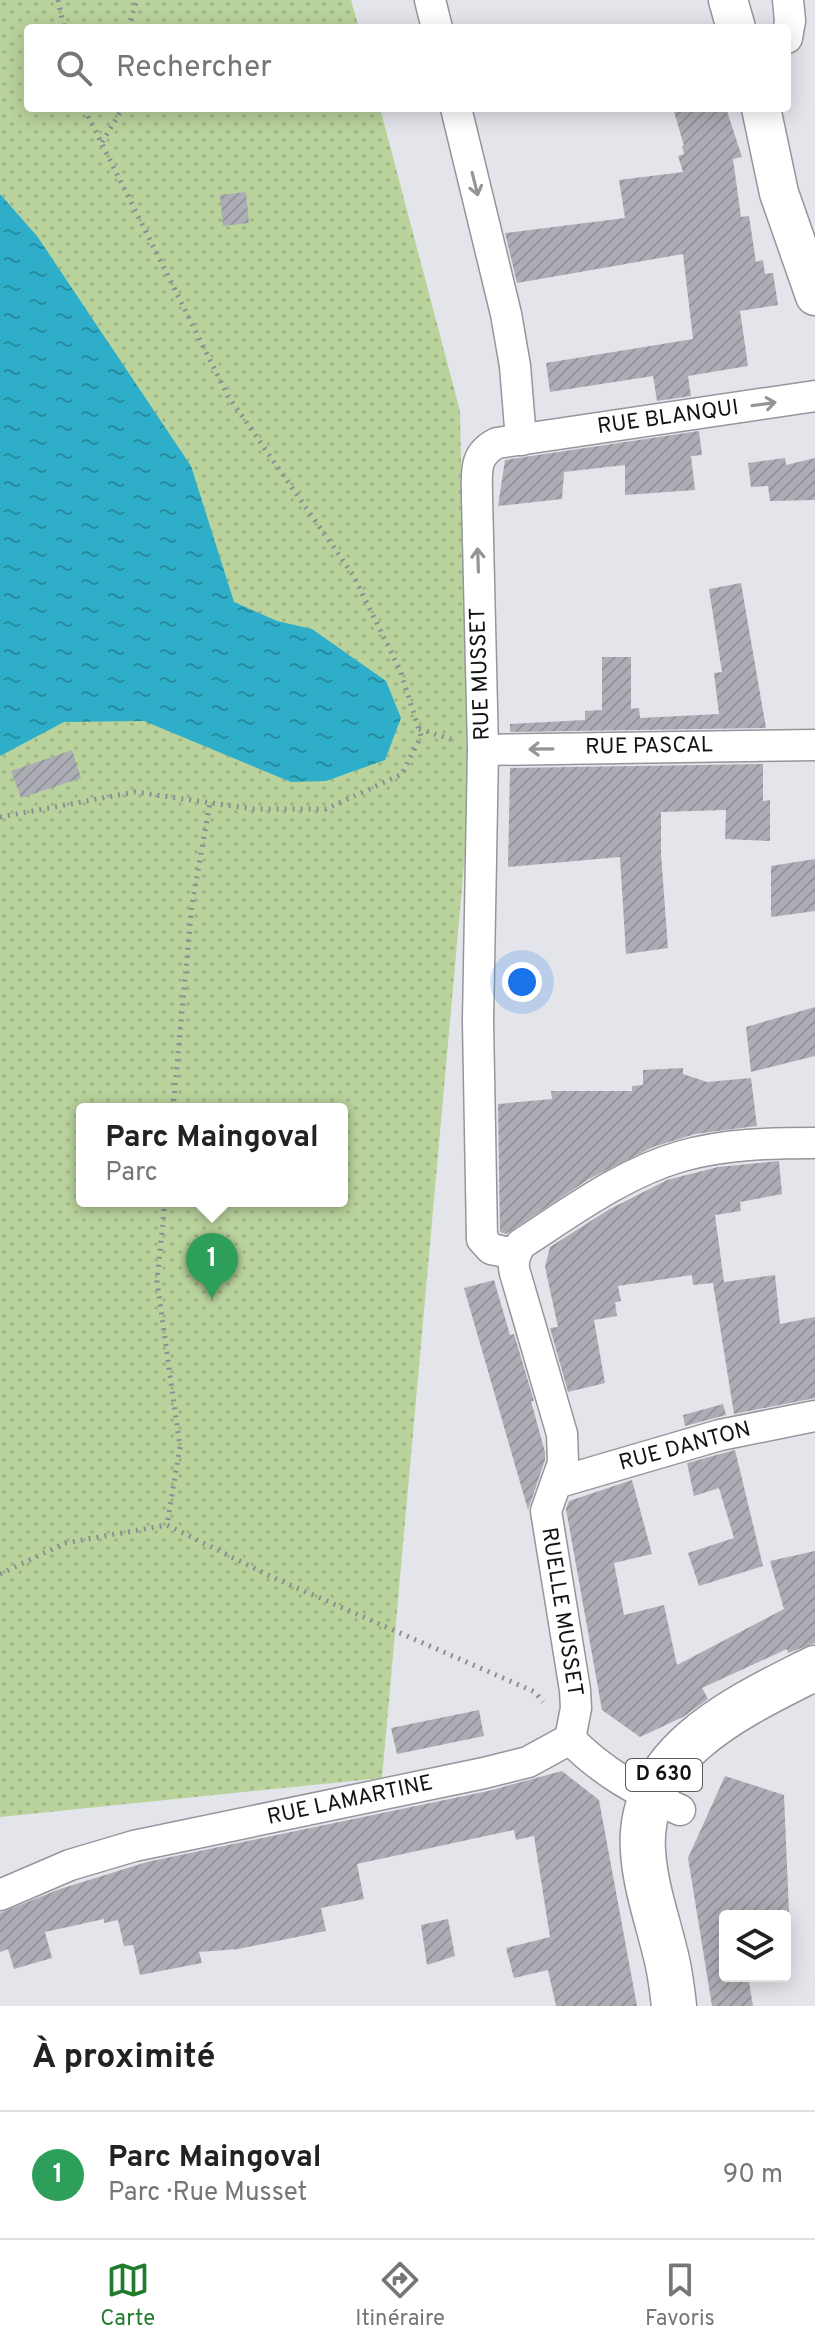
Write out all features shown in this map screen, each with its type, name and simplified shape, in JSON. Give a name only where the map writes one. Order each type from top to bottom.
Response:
[{"type":"main road","name":"D 630","points":[[666,1804],[673,1761],[702,1733],[741,1707],[815,1668]]},
{"type":"main road","name":"D 630","points":[[674,2006],[666,1955],[650,1893],[643,1832],[666,1804],[728,1743],[753,1725],[815,1694]]},
{"type":"street","points":[[430,0],[436,24]]},
{"type":"street","points":[[728,0],[735,24]]},
{"type":"street","points":[[788,0],[789,24]]},
{"type":"street","points":[[457,112],[506,314],[515,366],[521,440]]},
{"type":"street","points":[[762,112],[781,201],[815,296]]},
{"type":"street","name":"RUE BLANQUI","points":[[521,440],[815,396]]},
{"type":"street","name":"RUE MUSSET","points":[[515,1254],[491,1249],[482,1239],[478,1021],[483,750],[477,497],[479,459],[485,449],[497,443],[521,440]]},
{"type":"street","name":"RUE PASCAL","points":[[483,750],[815,745]]},
{"type":"street","points":[[515,1254],[521,1244],[592,1198],[657,1165],[730,1147],[815,1143]]},
{"type":"street","name":"RUELLE MUSSET","points":[[515,1254],[515,1273],[562,1434],[563,1463],[546,1511],[575,1690],[576,1708],[570,1739]]},
{"type":"street","name":"RUE DANTON","points":[[556,1483],[720,1435],[815,1416]]},
{"type":"street","points":[[570,1739],[598,1766],[666,1804]]},
{"type":"street","name":"RUE LAMARTINE","points":[[0,1895],[70,1865],[134,1846],[484,1773],[528,1762],[570,1739]]},
{"type":"path","points":[[58,0],[63,24]]},
{"type":"path","points":[[129,24],[137,0]]},
{"type":"path","points":[[0,817],[135,792],[254,809],[326,809],[402,774],[421,736],[400,670],[353,575],[228,396],[86,112]]},
{"type":"path","points":[[101,143],[120,112]]},
{"type":"path","points":[[174,1103],[192,904],[210,803]]},
{"type":"path","points":[[164,1207],[157,1281],[180,1447],[167,1525]]},
{"type":"path","points":[[0,1574],[65,1543],[167,1525],[272,1577],[535,1692],[570,1739]]},
{"type":"green space","points":[[0,0],[351,0],[358,24],[24,24],[24,112],[381,112],[460,411],[468,821],[382,1778],[0,1817]]},
{"type":"water","points":[[0,194],[37,236],[191,466],[234,602],[277,621],[312,629],[386,681],[401,718],[385,760],[326,781],[291,782],[144,721],[64,722],[0,756]]},
{"type":"building","points":[[674,112],[727,112],[742,157],[733,159],[741,217],[749,216],[756,262],[763,260],[765,274],[773,273],[778,305],[740,311],[748,366],[688,376],[691,396],[657,401],[653,376],[550,392],[546,363],[693,339],[683,254],[517,283],[505,233],[625,218],[619,180],[683,172],[678,156],[684,154]]},
{"type":"building","points":[[246,192],[249,223],[223,226],[220,195]]},
{"type":"building","points":[[699,431],[702,455],[691,456],[695,490],[625,495],[625,465],[564,472],[562,499],[498,506],[505,460]]},
{"type":"building","points":[[785,458],[786,465],[815,458],[815,500],[770,501],[768,486],[751,487],[748,463]]},
{"type":"building","points":[[741,583],[766,728],[510,732],[510,724],[585,720],[585,711],[602,710],[602,657],[631,657],[631,709],[639,708],[640,718],[719,714],[714,673],[722,672],[709,589]]},
{"type":"building","points":[[72,750],[81,778],[21,798],[11,771]]},
{"type":"building","points":[[763,764],[763,801],[770,800],[770,841],[725,839],[726,810],[661,812],[668,948],[626,954],[620,857],[508,867],[510,768]]},
{"type":"building","points":[[815,859],[815,911],[771,917],[771,866]]},
{"type":"building","points":[[815,1007],[815,1056],[751,1072],[746,1027]]},
{"type":"building","points":[[683,1068],[683,1074],[707,1082],[751,1078],[757,1126],[695,1134],[653,1147],[589,1179],[506,1234],[500,1232],[498,1104],[552,1099],[551,1091],[632,1091],[632,1086],[643,1085],[643,1070]]},
{"type":"building","points":[[779,1161],[782,1194],[740,1202],[741,1211],[715,1215],[724,1282],[775,1275],[780,1324],[815,1317],[815,1398],[734,1414],[713,1283],[693,1285],[692,1275],[618,1286],[621,1301],[615,1302],[617,1316],[594,1320],[605,1383],[568,1392],[550,1328],[558,1327],[545,1267],[550,1247],[608,1210],[667,1180],[718,1167]]},
{"type":"building","points":[[494,1280],[534,1401],[531,1401],[545,1452],[528,1510],[464,1288]]},
{"type":"building","points":[[723,1404],[726,1415],[685,1426],[683,1415]]},
{"type":"building","points":[[735,1450],[763,1566],[699,1586],[688,1553],[734,1538],[719,1488],[694,1496],[687,1463]]},
{"type":"building","points":[[632,1480],[652,1554],[614,1563],[624,1615],[664,1605],[677,1665],[784,1609],[770,1561],[815,1551],[815,1643],[788,1653],[787,1649],[702,1688],[708,1699],[683,1717],[640,1737],[602,1710],[566,1509],[569,1501]]},
{"type":"building","points":[[479,1710],[484,1736],[397,1754],[391,1728]]},
{"type":"building","points":[[562,1771],[599,1800],[637,2006],[556,2006],[548,1970],[514,1978],[506,1948],[550,1937],[534,1836],[516,1840],[514,1830],[357,1864],[364,1899],[321,1908],[326,1931],[238,1949],[199,1952],[202,1963],[140,1975],[133,1945],[124,1946],[118,1920],[104,1923],[104,1919],[45,1932],[52,1958],[14,1969],[8,1949],[0,1952],[0,1913],[60,1889],[147,1862],[488,1791]]},
{"type":"building","points":[[725,1776],[784,1795],[789,1910],[719,1910],[719,1982],[749,1982],[753,2006],[712,2006],[688,1858]]},
{"type":"building","points":[[448,1919],[455,1956],[427,1965],[421,1925]]},
{"type":"place","name":"Parc Maingoval","points":[[212,1299]]}]
